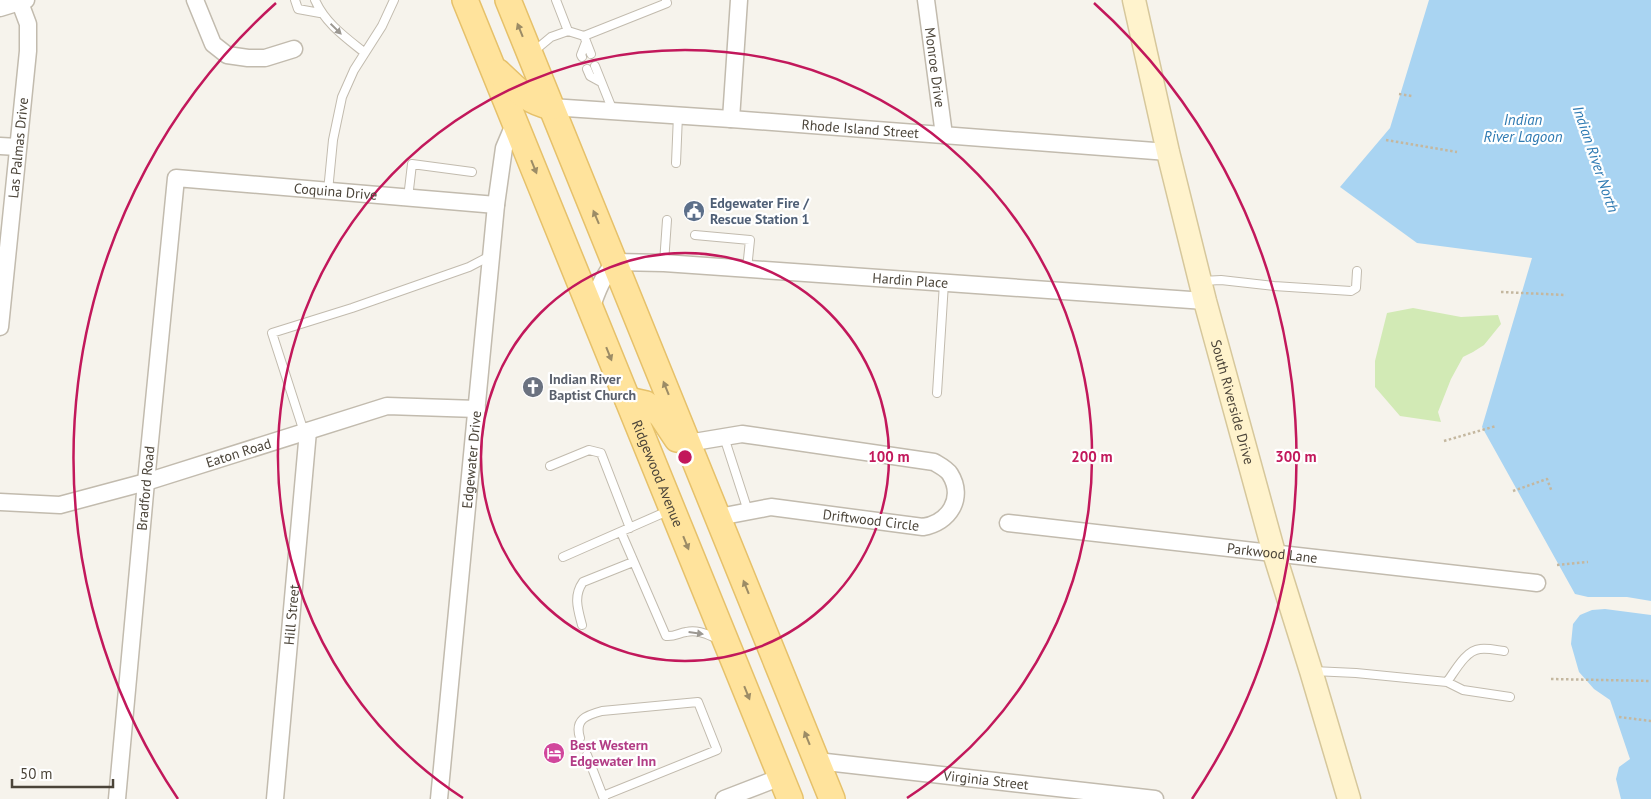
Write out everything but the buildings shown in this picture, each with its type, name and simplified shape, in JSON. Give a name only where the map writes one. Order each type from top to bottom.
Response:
[{"type":"main road","name":"Ridgewood Avenue","points":[[465,0],[785,788]]},
{"type":"main road","points":[[508,0],[832,799]]},
{"type":"main road","name":"Ridgewood Avenue","points":[[491,65],[525,97],[551,108]]},
{"type":"main road","points":[[628,400],[646,404],[661,415],[699,470]]},
{"type":"street","points":[[195,0],[213,44],[227,55],[265,58],[294,49]]},
{"type":"street","points":[[731,119],[739,0]]},
{"type":"street","name":"Monroe Drive","points":[[926,0],[944,134]]},
{"type":"street","name":"South Riverside Drive","points":[[1134,0],[1168,152],[1203,291],[1274,553],[1349,799]]},
{"type":"street","points":[[0,8],[22,1]]},
{"type":"street","name":"Las Palmas Drive","points":[[0,327],[29,35],[22,1]]},
{"type":"street","name":"Rhode Island Street","points":[[551,108],[678,115],[1168,152]]},
{"type":"street","name":"Edgewater Drive","points":[[440,799],[496,205],[504,148],[515,122]]},
{"type":"street","points":[[0,146],[18,147]]},
{"type":"street","name":"Coquina Drive","points":[[176,178],[496,205]]},
{"type":"street","name":"Bradford Road","points":[[116,799],[176,178]]},
{"type":"street","points":[[591,309],[599,286],[615,262]]},
{"type":"street","name":"Hardin Place","points":[[615,262],[664,263],[944,283],[1203,291]]},
{"type":"street","name":"Eaton Road","points":[[0,502],[60,505],[146,482],[387,406],[477,409]]},
{"type":"street","name":"Hill Street","points":[[275,799],[306,432]]},
{"type":"street","name":"Driftwood Circle","points":[[688,443],[742,434],[934,462],[950,473],[956,493],[953,508],[945,518],[932,526],[923,527],[771,507],[718,517]]},
{"type":"street","name":"Parkwood Lane","points":[[1008,522],[1537,583]]},
{"type":"street","name":"Virginia Street","points":[[816,761],[1155,799]]},
{"type":"street","points":[[731,798],[785,788]]},
{"type":"lane","points":[[295,0],[298,9],[320,13]]},
{"type":"lane","points":[[315,0],[320,13],[339,32],[365,53]]},
{"type":"lane","points":[[328,191],[333,140],[342,97],[354,70],[382,26],[394,0]]},
{"type":"lane","points":[[556,0],[568,32]]},
{"type":"lane","points":[[585,39],[667,3],[666,0]]},
{"type":"lane","points":[[530,54],[551,37],[568,32],[585,39],[591,54]]},
{"type":"lane","points":[[582,57],[585,39]]},
{"type":"lane","points":[[591,68],[590,76],[601,82],[613,111]]},
{"type":"lane","points":[[676,162],[678,115]]},
{"type":"lane","points":[[408,198],[412,164],[472,172]]},
{"type":"lane","points":[[664,263],[667,220]]},
{"type":"lane","points":[[695,235],[750,240],[747,269]]},
{"type":"lane","points":[[306,432],[272,333],[352,308],[469,267],[492,254]]},
{"type":"lane","points":[[1203,291],[1221,280],[1274,286],[1351,291],[1356,288],[1357,271]]},
{"type":"lane","points":[[937,393],[944,283]]},
{"type":"lane","points":[[724,437],[748,511]]},
{"type":"lane","points":[[550,466],[588,450],[596,450],[601,453],[630,528]]},
{"type":"lane","points":[[563,556],[672,510]]},
{"type":"lane","points":[[621,532],[666,636],[693,631],[726,642]]},
{"type":"lane","points":[[582,626],[576,605],[579,587],[583,582],[634,562]]},
{"type":"lane","points":[[1447,682],[1468,654],[1474,650],[1504,651]]},
{"type":"lane","points":[[1311,671],[1356,673],[1447,682],[1463,690],[1510,697]]},
{"type":"lane","points":[[580,738],[578,730],[580,722],[588,715],[602,711],[698,702],[717,750],[604,797],[587,755]]},
{"type":"path","points":[[1399,94],[1412,96]]},
{"type":"path","points":[[1386,140],[1457,152]]},
{"type":"path","points":[[1501,292],[1566,295]]},
{"type":"path","points":[[1444,441],[1496,426]]},
{"type":"path","points":[[1513,491],[1547,479],[1552,492]]},
{"type":"path","points":[[1557,565],[1588,562]]},
{"type":"path","points":[[1551,679],[1651,681]]},
{"type":"path","points":[[1619,718],[1651,721]]},
{"type":"green space","points":[[1413,308],[1461,317],[1498,315],[1501,324],[1484,345],[1463,357],[1451,379],[1438,412],[1441,422],[1400,416],[1375,387],[1375,361],[1387,313]]},
{"type":"water","name":"Indian River Lagoon","points":[[1429,0],[1651,0],[1651,601],[1627,597],[1588,597],[1575,594],[1482,427],[1532,258],[1417,243],[1340,187],[1390,128]]},
{"type":"water","points":[[1605,609],[1651,615],[1651,799],[1621,799],[1616,779],[1619,767],[1630,759],[1610,700],[1594,689],[1579,672],[1571,644],[1573,624],[1580,615],[1592,610]]},
{"type":"place","name":"Edgewater Fire / Rescue Station 1","points":[[694,211]]},
{"type":"place","name":"Indian River Baptist Church","points":[[533,387]]},
{"type":"place","name":"Best Western Edgewater Inn","points":[[554,753]]},
{"type":"water label","name":"Indian River North","points":[[1596,159]]}]
